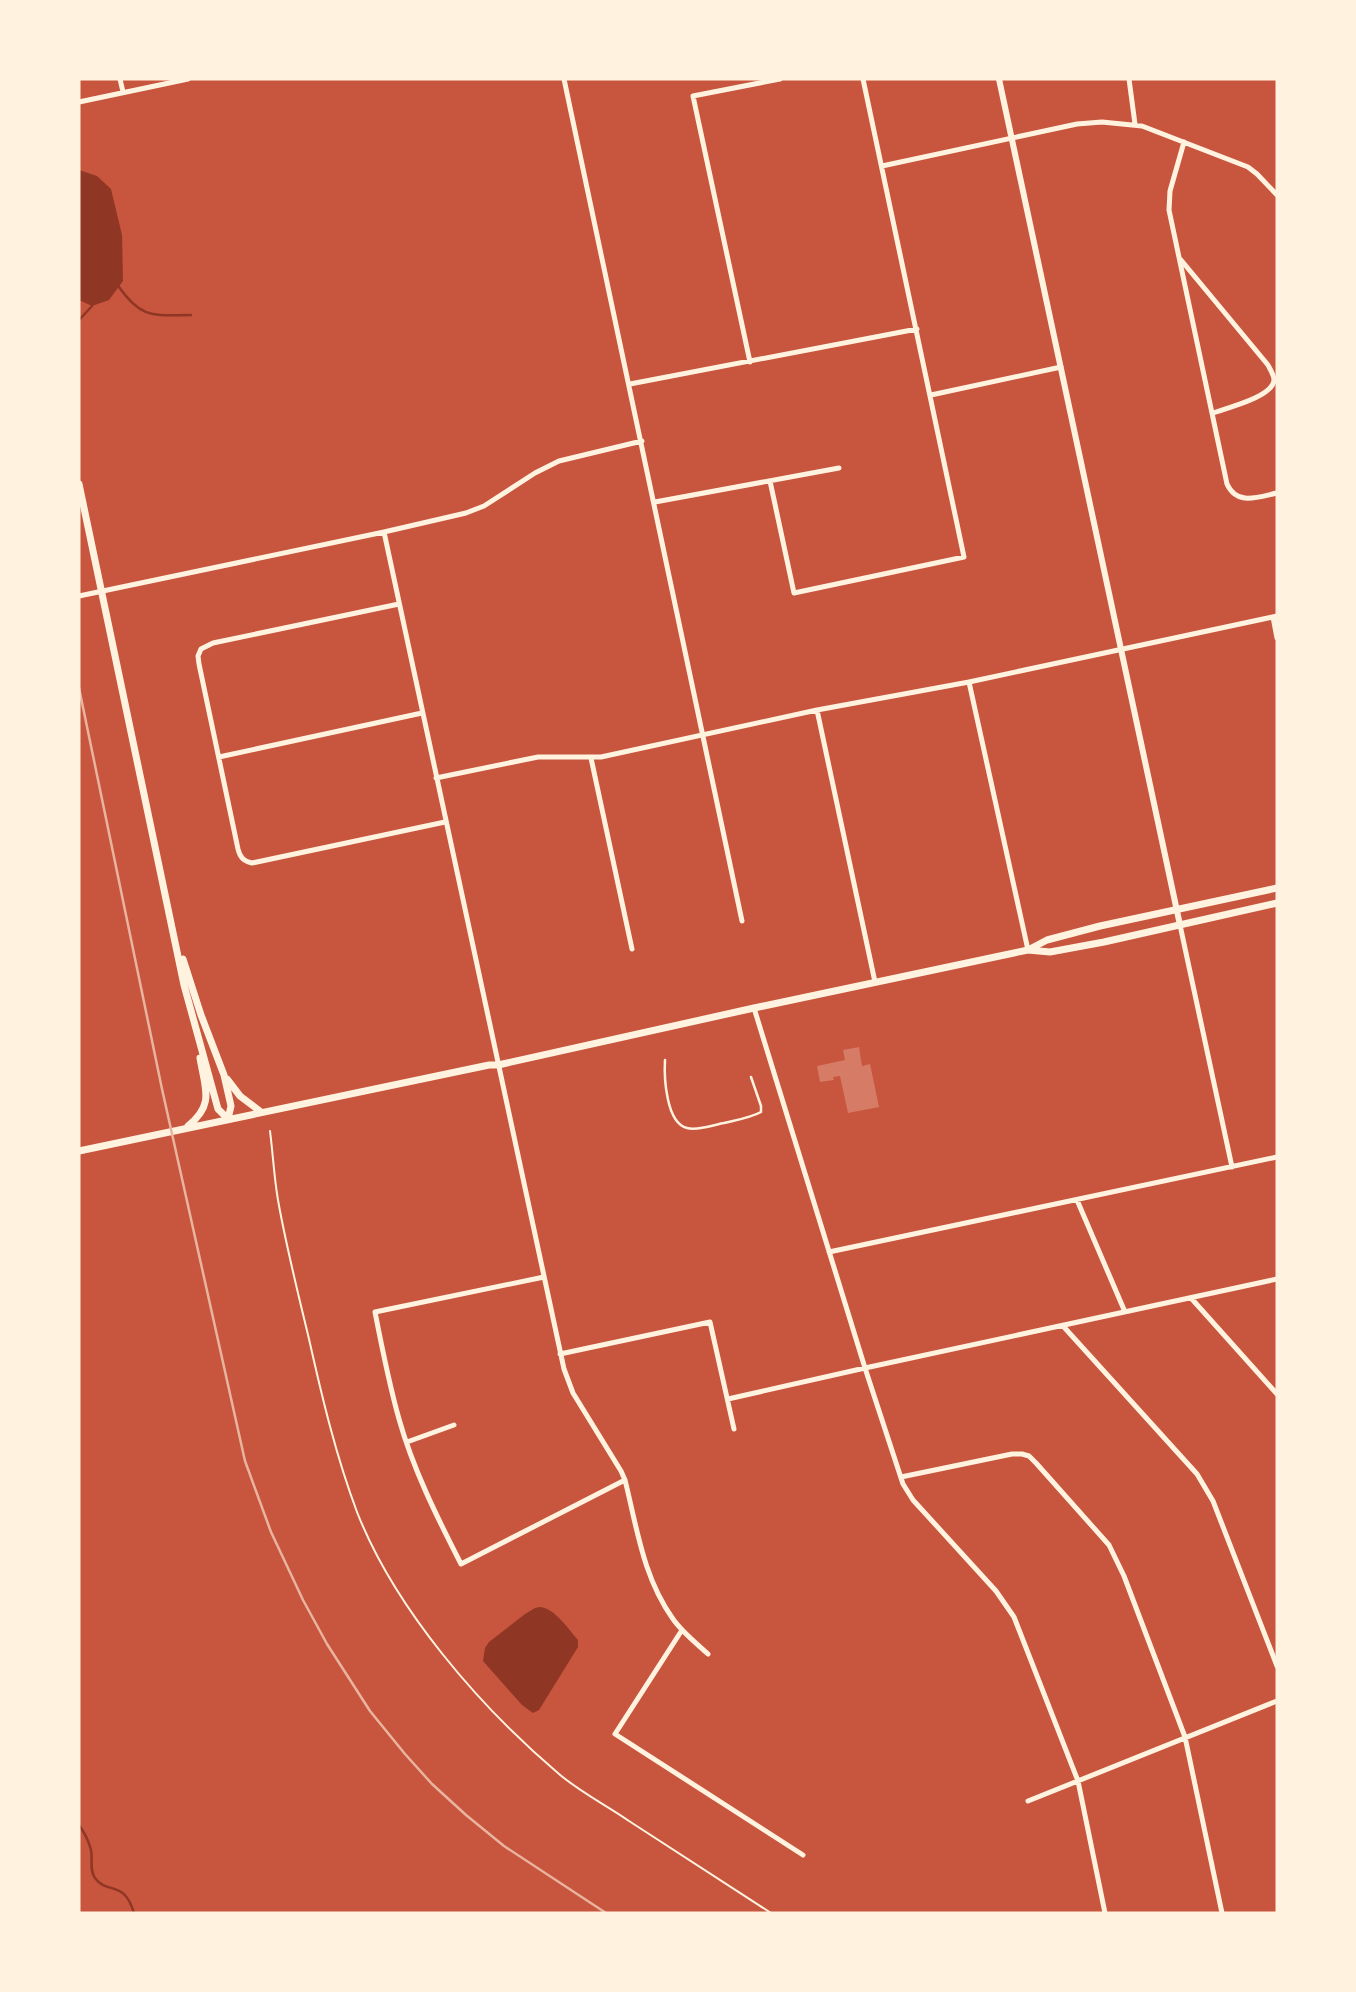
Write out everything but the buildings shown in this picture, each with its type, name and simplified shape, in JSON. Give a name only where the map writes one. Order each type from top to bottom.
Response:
[{"type":"main road","points":[[79,484],[184,985],[218,1109],[228,1119]]},
{"type":"main road","points":[[79,1151],[498,1065],[754,1007],[1028,950],[1047,940],[1100,926],[1277,888]]},
{"type":"main road","points":[[1028,950],[1050,952],[1277,903]]},
{"type":"main road","points":[[173,928],[224,1075],[231,1106],[228,1119]]},
{"type":"main road","points":[[184,1128],[199,1117],[205,1107],[206,1098],[195,1024]]},
{"type":"main road","points":[[224,1075],[240,1096],[261,1112]]},
{"type":"street","points":[[120,79],[123,92]]},
{"type":"street","points":[[79,102],[188,79]]},
{"type":"street","points":[[564,79],[742,921]]},
{"type":"street","points":[[750,362],[693,96],[780,79]]},
{"type":"street","points":[[770,481],[794,593],[964,557],[863,79]]},
{"type":"street","points":[[999,79],[1232,1167]]},
{"type":"street","points":[[1129,79],[1135,124]]},
{"type":"street","points":[[882,166],[1089,122],[1135,124],[1248,167],[1277,195]]},
{"type":"street","points":[[1184,142],[1170,191],[1169,210],[1227,484],[1237,497],[1251,499],[1277,493]]},
{"type":"street","points":[[1179,257],[1273,374],[1272,387],[1268,391],[1213,413]]},
{"type":"street","points":[[630,384],[917,329]]},
{"type":"street","points":[[931,395],[1061,368]]},
{"type":"street","points":[[79,596],[466,513],[484,506],[559,461],[642,441]]},
{"type":"street","points":[[655,502],[839,468]]},
{"type":"street","points":[[384,532],[567,1379],[625,1480],[646,1568],[663,1602],[682,1630],[708,1654]]},
{"type":"street","points":[[399,604],[214,643],[201,649],[199,664],[238,849],[245,862],[260,862],[445,822]]},
{"type":"street","points":[[436,778],[538,757],[591,758],[817,710],[969,682],[1275,616],[1277,639]]},
{"type":"street","points":[[969,682],[1028,950]]},
{"type":"street","points":[[817,710],[875,982]]},
{"type":"street","points":[[219,757],[422,713]]},
{"type":"street","points":[[591,758],[632,949]]},
{"type":"street","points":[[754,1007],[901,1478],[913,1500],[1009,1608],[1078,1781],[1105,1913]]},
{"type":"street","points":[[829,1252],[1277,1157]]},
{"type":"street","points":[[1077,1200],[1125,1312]]},
{"type":"street","points":[[544,1278],[375,1312],[390,1383],[407,1443],[425,1491],[461,1564],[625,1480]]},
{"type":"street","points":[[728,1399],[1277,1279]]},
{"type":"street","points":[[1191,1298],[1277,1394]]},
{"type":"street","points":[[560,1354],[710,1322],[734,1429]]},
{"type":"street","points":[[1063,1326],[1206,1487],[1277,1666]]},
{"type":"street","points":[[407,1443],[454,1425]]},
{"type":"street","points":[[901,1478],[1004,1455],[1029,1456],[1109,1545],[1124,1576],[1185,1737],[1222,1913]]},
{"type":"street","points":[[682,1630],[615,1734],[803,1855]]},
{"type":"street","points":[[1028,1801],[1277,1700]]},
{"type":"lane","points":[[665,1060],[664,1077],[671,1110],[677,1123],[687,1128],[704,1127],[761,1112],[751,1077]]},
{"type":"path","points":[[270,1131],[278,1199],[322,1397],[341,1467],[371,1542],[410,1610],[441,1653],[493,1712],[561,1776],[771,1913]]},
{"type":"shaded area","points":[[79,170],[97,176],[111,189],[122,235],[123,281],[109,300],[92,306],[79,300]]},
{"type":"shaded area","points":[[540,1607],[551,1611],[561,1620],[578,1640],[578,1647],[539,1710],[533,1713],[522,1705],[483,1661],[489,1642],[525,1614]]},
{"type":"waterway","points":[[119,287],[127,298],[142,310],[158,315],[191,315]]},
{"type":"waterway","points":[[79,320],[92,306]]},
{"type":"waterway","points":[[79,1825],[92,1853],[92,1872],[95,1878],[105,1886],[120,1891],[130,1902],[134,1913]]},
{"type":"railway","points":[[79,688],[162,1089],[245,1461],[271,1532],[327,1644],[370,1711],[405,1754],[432,1784],[504,1846],[606,1913]]}]
